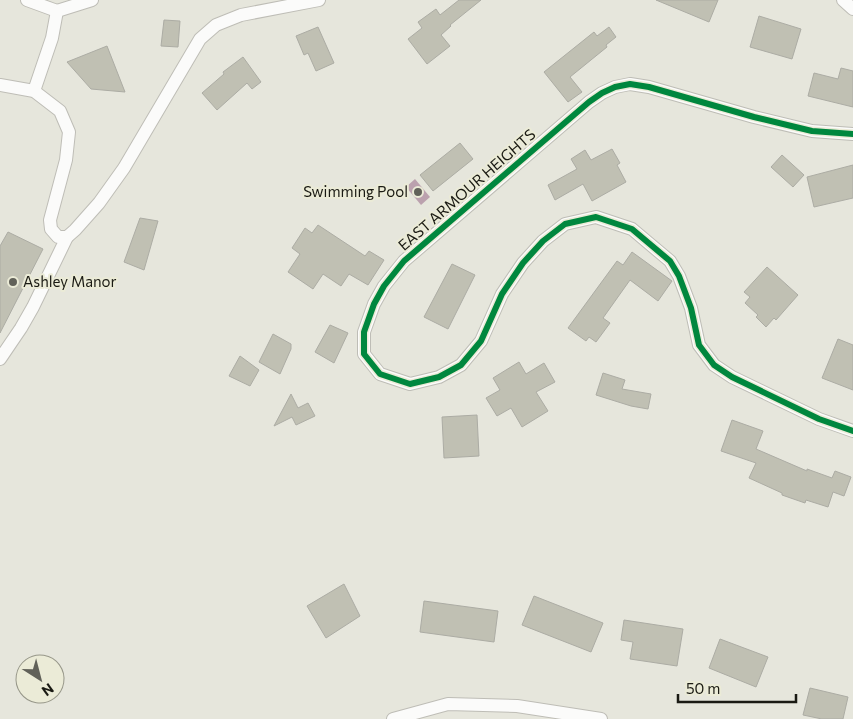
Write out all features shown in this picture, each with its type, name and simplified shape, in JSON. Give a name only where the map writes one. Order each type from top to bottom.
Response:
[{"type":"street","points":[[27,0],[57,11],[92,0]]},
{"type":"street","points":[[0,359],[25,321],[66,237],[75,230],[99,203],[124,168],[200,38],[216,25],[241,15],[319,0]]},
{"type":"street","points":[[843,0],[853,9]]},
{"type":"street","points":[[34,91],[52,38],[57,11]]},
{"type":"street","name":"EAST ARMOUR HEIGHTS","points":[[853,134],[812,131],[754,117],[649,87],[630,84],[615,87],[589,102],[404,261],[384,286],[374,304],[364,332],[364,354],[380,374],[410,384],[439,377],[460,365],[481,341],[502,294],[523,263],[543,241],[565,224],[596,217],[632,229],[670,261],[679,276],[691,308],[700,346],[714,365],[732,377],[819,419],[853,431]]},
{"type":"street","points":[[0,85],[34,91],[60,111],[69,132],[66,160],[50,220],[51,229],[58,237],[66,237]]},
{"type":"street","points":[[393,719],[448,704],[517,706],[601,719]]},
{"type":"shaded area","name":"Swimming Pool","points":[[415,179],[430,197],[421,205],[406,187]]},
{"type":"building","points":[[459,0],[481,0],[450,25],[441,35],[450,46],[427,64],[408,39],[422,28],[418,22],[436,9],[440,15]]},
{"type":"building","points":[[656,0],[718,0],[709,22]]},
{"type":"building","points":[[759,16],[801,29],[792,59],[750,47]]},
{"type":"building","points":[[164,20],[180,21],[178,47],[161,46]]},
{"type":"building","points":[[318,27],[334,63],[316,71],[308,53],[304,55],[296,36]]},
{"type":"building","points":[[609,27],[616,37],[606,45],[607,47],[570,77],[582,92],[568,102],[544,72],[594,32],[597,36]]},
{"type":"building","points":[[107,46],[125,92],[91,89],[67,62]]},
{"type":"building","points":[[243,57],[261,82],[252,89],[247,83],[217,110],[202,93],[224,74],[223,72]]},
{"type":"building","points":[[841,68],[853,71],[853,107],[808,96],[814,73],[838,79]]},
{"type":"building","points":[[460,143],[473,159],[433,191],[420,175]]},
{"type":"building","points":[[612,149],[620,163],[617,165],[626,182],[592,201],[583,184],[555,200],[548,185],[577,169],[571,159],[585,150],[591,160]]},
{"type":"building","points":[[782,155],[804,175],[793,187],[771,167]]},
{"type":"building","points":[[853,165],[853,198],[814,207],[807,177]]},
{"type":"building","points":[[140,218],[158,221],[144,270],[124,262]]},
{"type":"building","points":[[318,225],[365,256],[369,251],[384,260],[368,285],[349,274],[341,286],[323,274],[313,289],[288,272],[300,254],[292,248],[305,228],[312,233]]},
{"type":"building","name":"Ashley Manor","points":[[8,232],[43,249],[0,333],[0,246]]},
{"type":"building","points":[[632,252],[672,281],[658,301],[630,280],[603,318],[610,323],[596,342],[589,337],[586,341],[568,328],[617,261],[623,265]]},
{"type":"building","points":[[452,264],[475,275],[448,329],[424,317]]},
{"type":"building","points":[[767,267],[798,295],[776,320],[774,318],[766,327],[756,317],[758,315],[745,303],[750,297],[744,292]]},
{"type":"building","points":[[330,325],[348,333],[334,363],[315,352]]},
{"type":"building","points":[[273,334],[291,344],[291,349],[280,374],[259,362]]},
{"type":"building","points":[[838,339],[853,345],[853,390],[822,378]]},
{"type":"building","points":[[240,356],[259,370],[250,386],[229,376]]},
{"type":"building","points":[[519,362],[526,374],[544,363],[555,382],[536,392],[548,411],[522,427],[511,408],[497,416],[486,398],[500,390],[493,378]]},
{"type":"building","points":[[603,373],[625,380],[622,389],[651,394],[648,409],[631,406],[596,395]]},
{"type":"building","points":[[291,394],[298,408],[308,403],[315,416],[296,425],[292,417],[274,426]]},
{"type":"building","points":[[477,415],[479,456],[444,458],[442,417]]},
{"type":"building","points":[[732,420],[763,431],[756,449],[807,471],[807,469],[832,478],[835,471],[851,477],[844,496],[833,492],[828,507],[806,500],[805,503],[782,495],[782,493],[749,478],[756,463],[721,451]]},
{"type":"building","points":[[344,584],[360,616],[326,638],[307,606]]},
{"type":"building","points":[[534,596],[603,623],[591,652],[522,625]]},
{"type":"building","points":[[424,601],[498,611],[494,642],[420,632]]},
{"type":"building","points":[[624,620],[683,629],[677,666],[630,659],[633,642],[621,640]]},
{"type":"building","points":[[720,639],[768,657],[756,687],[709,668]]},
{"type":"building","points":[[810,688],[848,697],[843,719],[822,719],[803,715]]},
{"type":"cycle path","points":[[853,134],[812,131],[754,117],[649,87],[630,84],[615,87],[589,102],[404,261],[384,286],[374,304],[364,332],[364,354],[380,374],[410,384],[439,377],[461,365],[481,341],[502,294],[523,263],[543,241],[565,224],[596,217],[632,229],[670,261],[679,276],[691,308],[699,345],[714,365],[732,377],[819,419],[853,431]]},
{"type":"place","name":"Swimming Pool","points":[[418,192]]},
{"type":"place","name":"Ashley Manor","points":[[13,282]]}]
